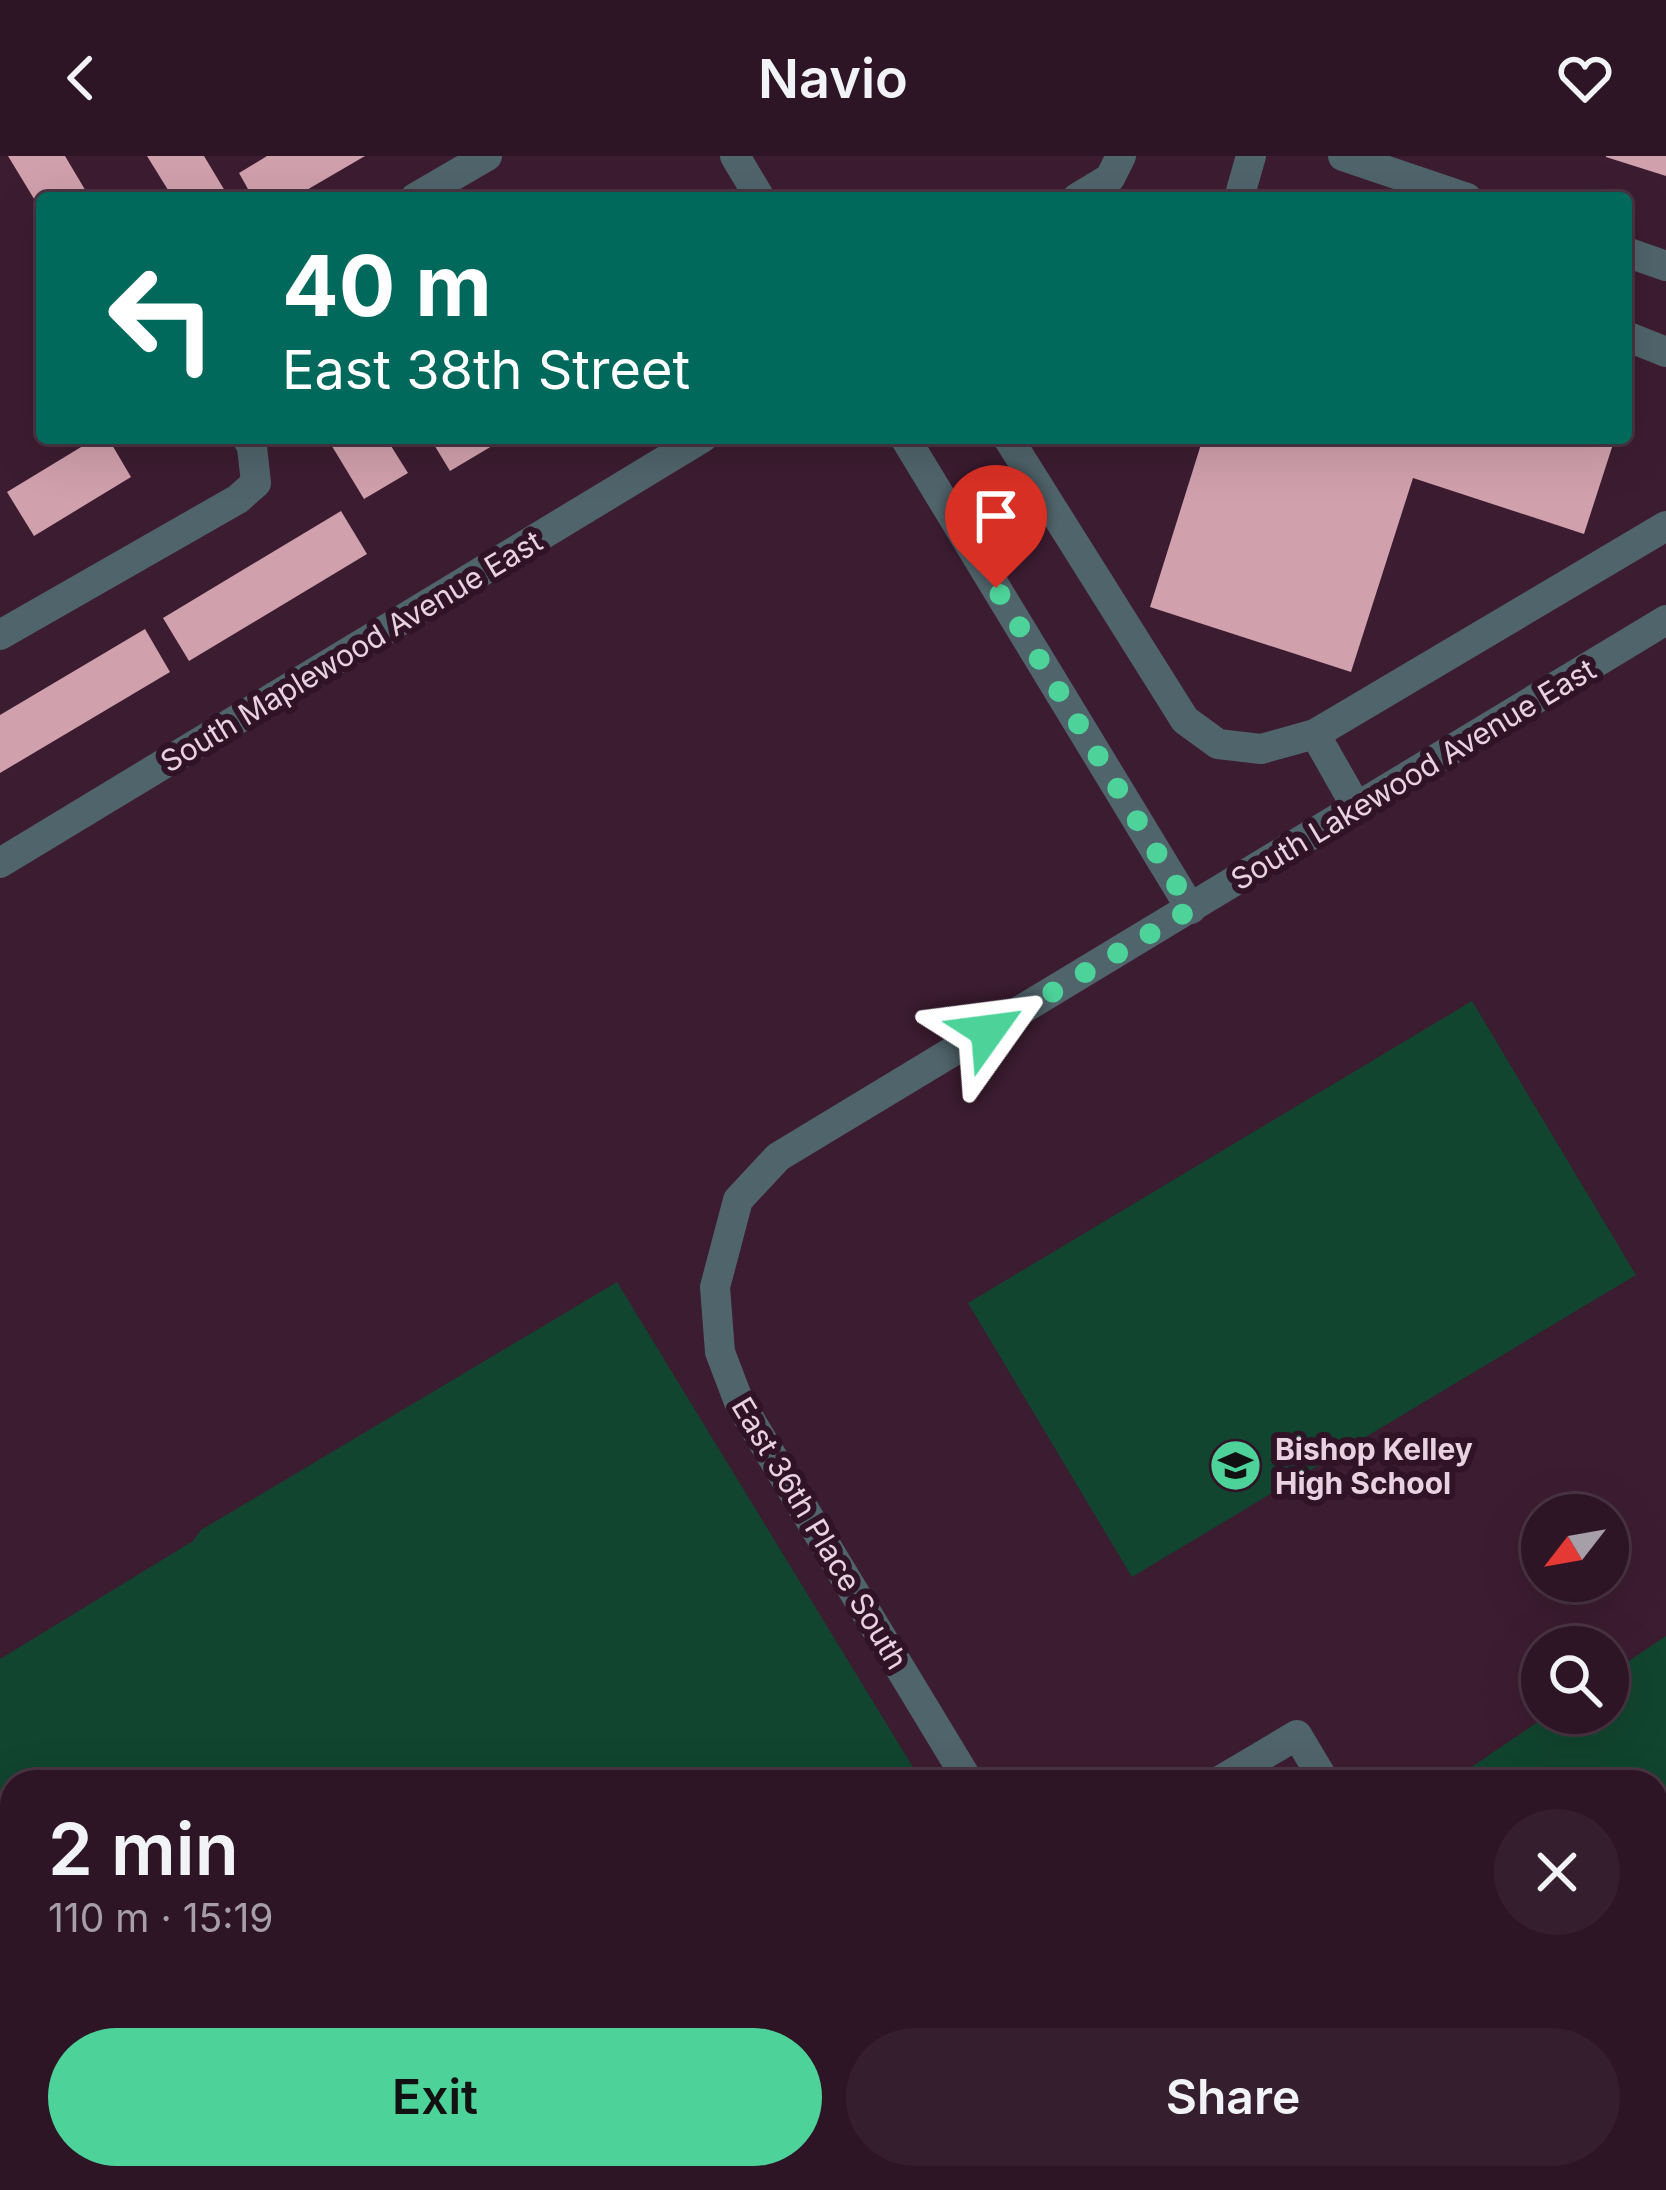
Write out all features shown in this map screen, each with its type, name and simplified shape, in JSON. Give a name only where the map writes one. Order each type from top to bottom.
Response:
[{"type":"street","points":[[462,186],[487,156]]},
{"type":"street","points":[[735,156],[756,192]]},
{"type":"street","points":[[1087,192],[1111,178],[1121,156]]},
{"type":"street","points":[[1241,192],[1251,156]]},
{"type":"street","points":[[1343,156],[1449,192]]},
{"type":"street","points":[[1632,254],[1666,266]]},
{"type":"street","points":[[1632,338],[1666,352]]},
{"type":"street","points":[[0,635],[238,499],[256,483],[250,444]]},
{"type":"street","name":"South Maplewood Avenue East","points":[[0,863],[692,444]]},
{"type":"street","points":[[909,444],[1191,909]]},
{"type":"street","points":[[1012,444],[1185,720],[1218,744],[1261,749],[1316,734],[1666,526]]},
{"type":"street","name":"South Lakewood Avenue East","points":[[738,1200],[778,1157],[1666,620]]},
{"type":"street","points":[[1316,734],[1357,808]]},
{"type":"street","name":"East 36th Place South","points":[[738,1200],[715,1287],[720,1352],[774,1460],[962,1770]]},
{"type":"street","points":[[1238,1770],[1297,1735],[1318,1770]]},
{"type":"green space","points":[[1472,1001],[1636,1275],[1132,1577],[968,1303]]},
{"type":"green space","points":[[617,1282],[915,1770],[0,1770],[0,1659],[193,1541],[201,1530]]},
{"type":"green space","points":[[1666,1636],[1666,1770],[1467,1770],[1521,1733],[1629,1734],[1629,1661]]},
{"type":"building","points":[[8,156],[65,156],[86,192],[36,192],[36,202]]},
{"type":"building","points":[[147,156],[204,156],[225,191],[224,192],[169,192]]},
{"type":"building","points":[[267,156],[365,156],[303,192],[250,192],[239,173]]},
{"type":"building","points":[[1606,156],[1666,156],[1666,176],[1606,157]]},
{"type":"building","points":[[86,444],[112,444],[131,477],[34,536],[7,492]]},
{"type":"building","points":[[331,444],[390,444],[408,473],[364,499]]},
{"type":"building","points":[[434,444],[491,444],[492,446],[450,471]]},
{"type":"building","points":[[1201,444],[1613,444],[1584,534],[1413,478],[1351,672],[1150,607]]},
{"type":"building","points":[[341,511],[367,554],[189,661],[163,618]]},
{"type":"building","points":[[145,629],[170,672],[0,773],[0,715]]},
{"type":"place","name":"Bishop Kelley High School","points":[[1236,1466]]},
{"type":"route","points":[[988,1031],[1191,909],[996,588]]}]
